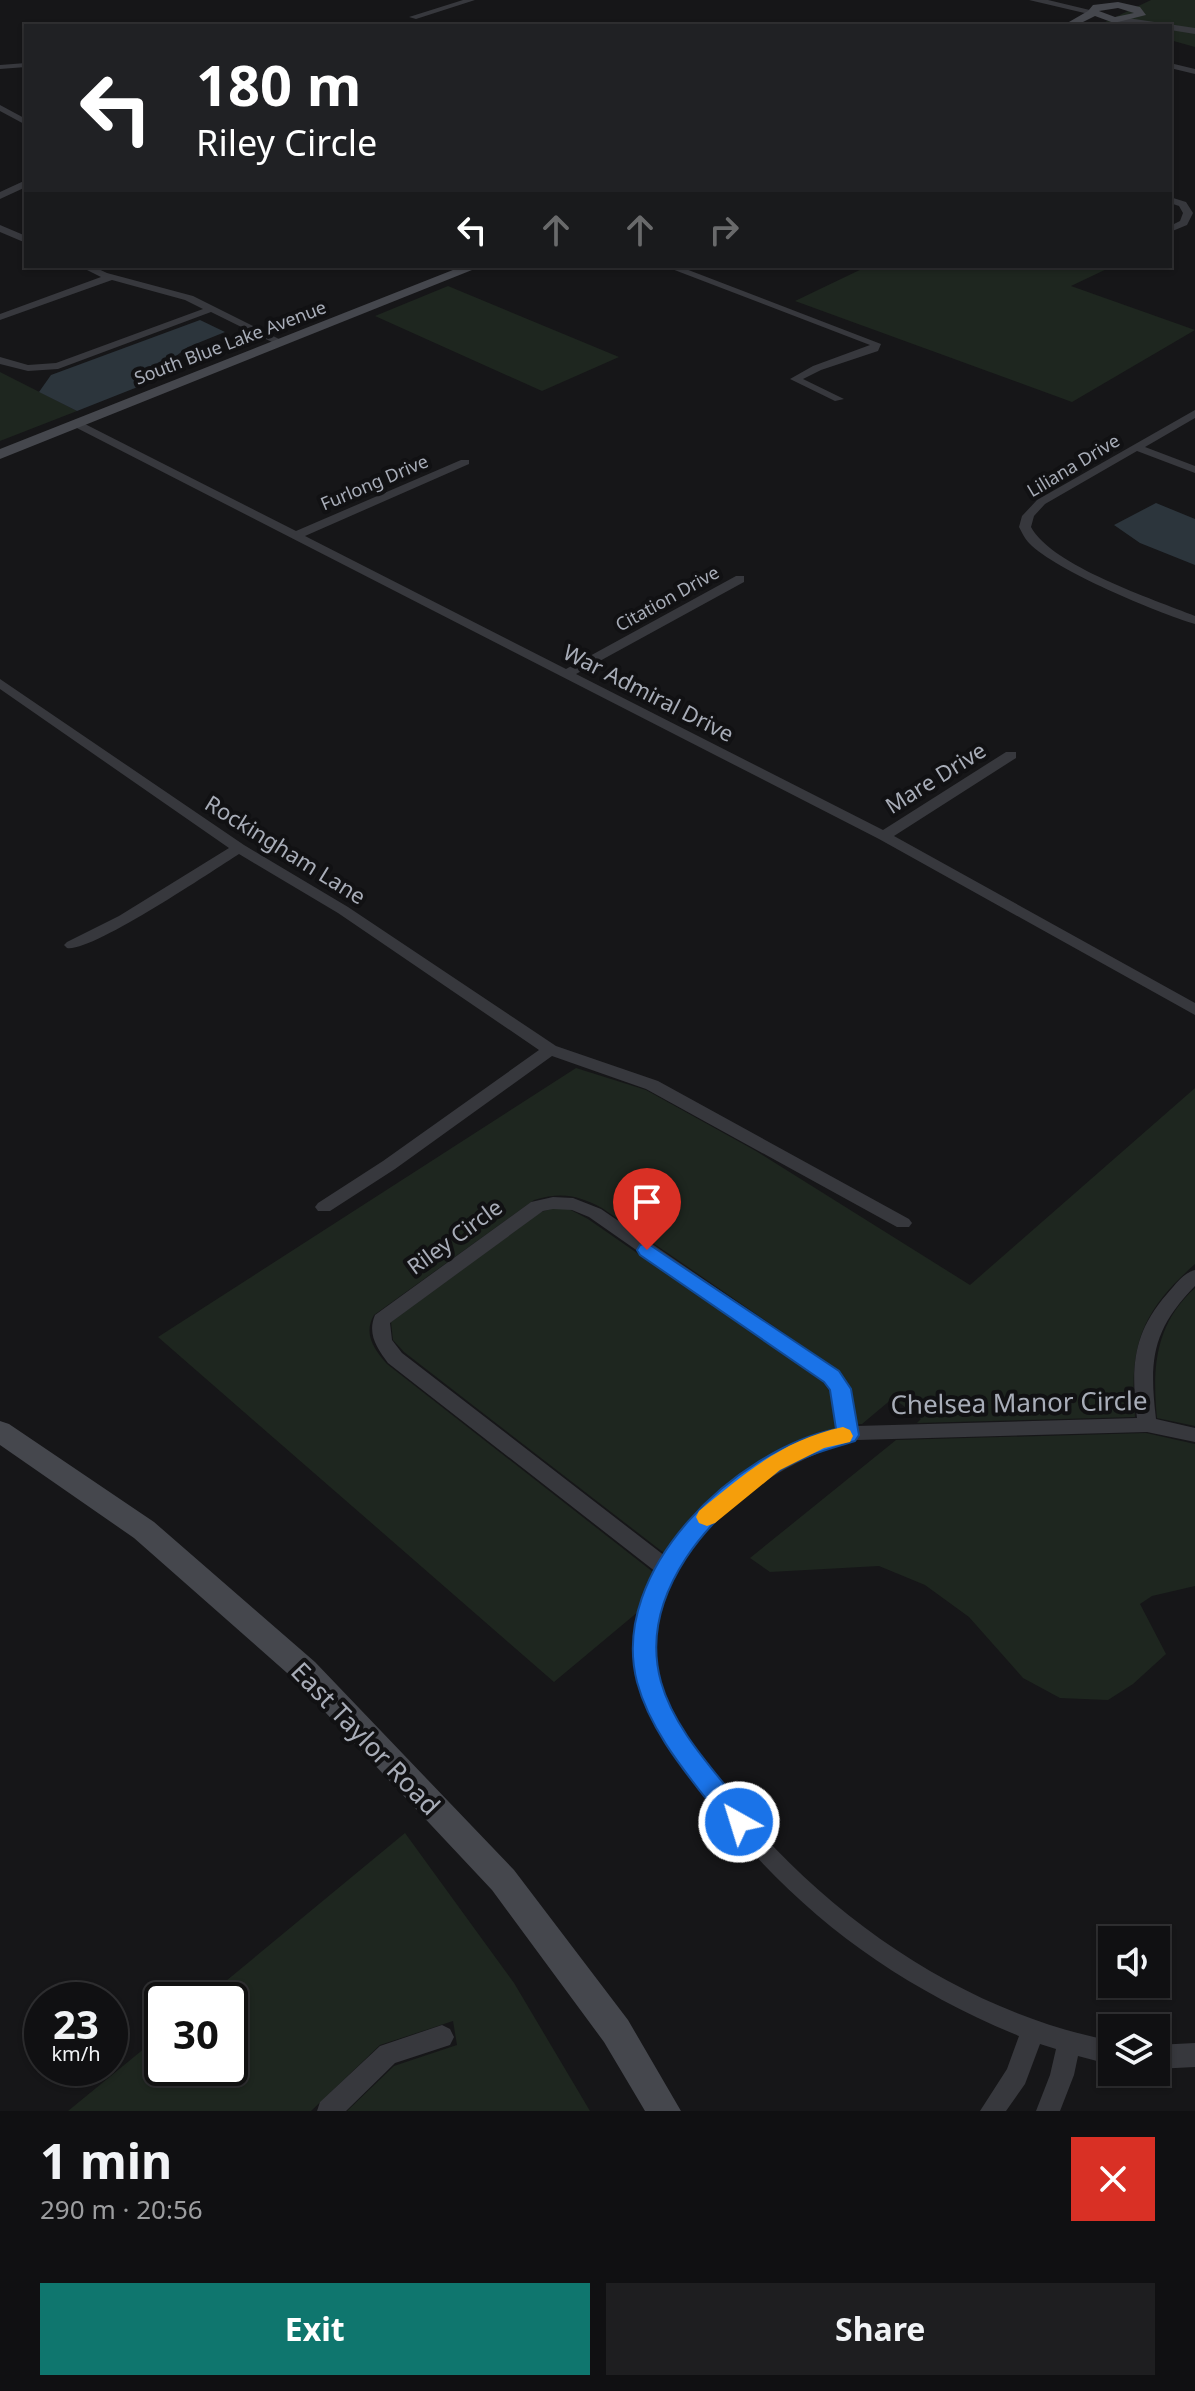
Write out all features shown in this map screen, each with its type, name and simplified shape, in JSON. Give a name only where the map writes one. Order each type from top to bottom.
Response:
[{"type":"main road","points":[[1071,24],[1097,7],[1141,6],[1134,19],[1084,24]]},
{"type":"main road","points":[[1093,12],[1118,20]]},
{"type":"main road","name":"South Blue Lake Avenue","points":[[0,454],[470,268]]},
{"type":"main road","name":"East Taylor Road","points":[[0,1431],[144,1530],[305,1671],[503,1880],[616,2031],[664,2111]]},
{"type":"street","points":[[413,17],[471,0]]},
{"type":"street","points":[[1034,0],[1093,12]]},
{"type":"street","points":[[1052,0],[1114,5]]},
{"type":"street","points":[[1141,6],[1153,19],[1195,29]]},
{"type":"street","points":[[1118,20],[1161,24]]},
{"type":"street","points":[[1172,26],[1195,29]]},
{"type":"street","points":[[0,67],[24,65]]},
{"type":"street","points":[[1172,66],[1195,72]]},
{"type":"street","points":[[0,108],[24,121]]},
{"type":"street","points":[[0,196],[24,184]]},
{"type":"street","points":[[1172,201],[1183,204],[1188,213],[1184,223],[1172,228]]},
{"type":"street","points":[[2,230],[24,239]]},
{"type":"street","points":[[89,268],[211,309],[282,343]]},
{"type":"street","points":[[674,268],[876,344],[874,349],[817,368],[795,379],[839,399]]},
{"type":"street","points":[[0,317],[111,277]]},
{"type":"street","points":[[0,360],[15,367],[36,370],[58,366],[211,309]]},
{"type":"street","name":"Liliana Drive","points":[[1195,413],[1041,502],[1030,512],[1025,526],[1040,549],[1063,563],[1195,620]]},
{"type":"street","name":"War Admiral Drive","points":[[77,424],[884,836],[1195,1010]]},
{"type":"street","points":[[1136,447],[1195,470]]},
{"type":"street","name":"Furlong Drive","points":[[297,535],[465,462]]},
{"type":"street","name":"Citation Drive","points":[[568,673],[740,579]]},
{"type":"street","name":"Rockingham Lane","points":[[0,683],[239,848],[343,910],[550,1050],[606,1072],[652,1085],[903,1223]]},
{"type":"street","name":"Mare Drive","points":[[884,836],[1011,755]]},
{"type":"street","points":[[72,945],[124,919],[239,848]]},
{"type":"street","points":[[324,1207],[389,1165],[550,1050]]},
{"type":"street","name":"Riley Circle","points":[[667,1569],[395,1358],[383,1344],[379,1330],[381,1320],[537,1206],[553,1201],[572,1202],[595,1213],[832,1377],[840,1389],[848,1435]]},
{"type":"street","points":[[1147,1425],[1143,1383],[1148,1336],[1180,1289],[1195,1276]]},
{"type":"street","name":"Chelsea Manor Circle","points":[[1098,2049],[1001,2018],[927,1982],[874,1949],[826,1911],[755,1842],[717,1796],[669,1728],[649,1680],[646,1655],[649,1616],[680,1545],[722,1502],[773,1463],[819,1441],[848,1435],[1147,1425],[1195,1435]]},
{"type":"street","points":[[992,2111],[1016,2076],[1033,2029]]},
{"type":"street","points":[[329,2111],[388,2054],[442,2037]]},
{"type":"street","points":[[1048,2111],[1062,2075],[1069,2042]]},
{"type":"street","points":[[1170,2056],[1195,2055]]},
{"type":"shaded area","points":[[1151,0],[1195,0],[1195,47],[1172,41],[1172,24],[1103,23]]},
{"type":"shaded area","points":[[864,268],[1109,268],[1071,286],[1195,330],[1072,402],[795,301]]},
{"type":"shaded area","points":[[448,286],[619,357],[542,391],[375,316]]},
{"type":"shaded area","points":[[200,320],[225,332],[188,347],[176,356],[169,365],[178,371],[77,411],[39,392],[51,375]]},
{"type":"shaded area","points":[[0,372],[77,411],[0,441]]},
{"type":"shaded area","points":[[1156,503],[1195,519],[1195,565],[1140,543],[1114,525]]},
{"type":"shaded area","points":[[576,1068],[646,1090],[756,1151],[970,1285],[1195,1088],[1195,1264],[1162,1298],[1142,1332],[1134,1369],[1135,1417],[917,1423],[921,1419],[893,1398],[862,1424],[857,1424],[850,1388],[839,1371],[602,1208],[569,1196],[534,1200],[374,1315],[370,1335],[374,1347],[387,1364],[653,1572],[639,1611],[554,1682],[158,1337]]},
{"type":"shaded area","points":[[567,1208],[588,1219],[823,1382],[830,1392],[836,1429],[788,1447],[739,1476],[695,1512],[664,1553],[404,1352],[393,1340],[391,1322],[541,1212]]},
{"type":"shaded area","points":[[1195,1288],[1195,1426],[1157,1418],[1155,1382],[1164,1332],[1171,1316]]},
{"type":"shaded area","points":[[1146,1433],[1195,1444],[1195,1586],[1152,1596],[1140,1604],[1166,1654],[1133,1684],[1108,1700],[1060,1698],[1023,1678],[969,1617],[925,1585],[879,1566],[770,1572],[750,1558],[896,1440]]},
{"type":"shaded area","points":[[405,1833],[514,1983],[590,2111],[347,2111],[394,2066],[457,2045],[453,2021],[380,2045],[311,2111],[68,2111],[99,2086],[128,2086],[128,2062],[144,2049],[144,2086],[248,2086],[248,1982],[225,1982]]},
{"type":"slow traffic","points":[[707,1517],[773,1463],[819,1441],[843,1436]]},
{"type":"route","points":[[647,1250],[832,1377],[840,1389],[848,1435],[819,1441],[773,1463],[722,1502],[680,1545],[658,1584],[649,1616],[646,1655],[649,1680],[669,1728],[739,1822]]}]
